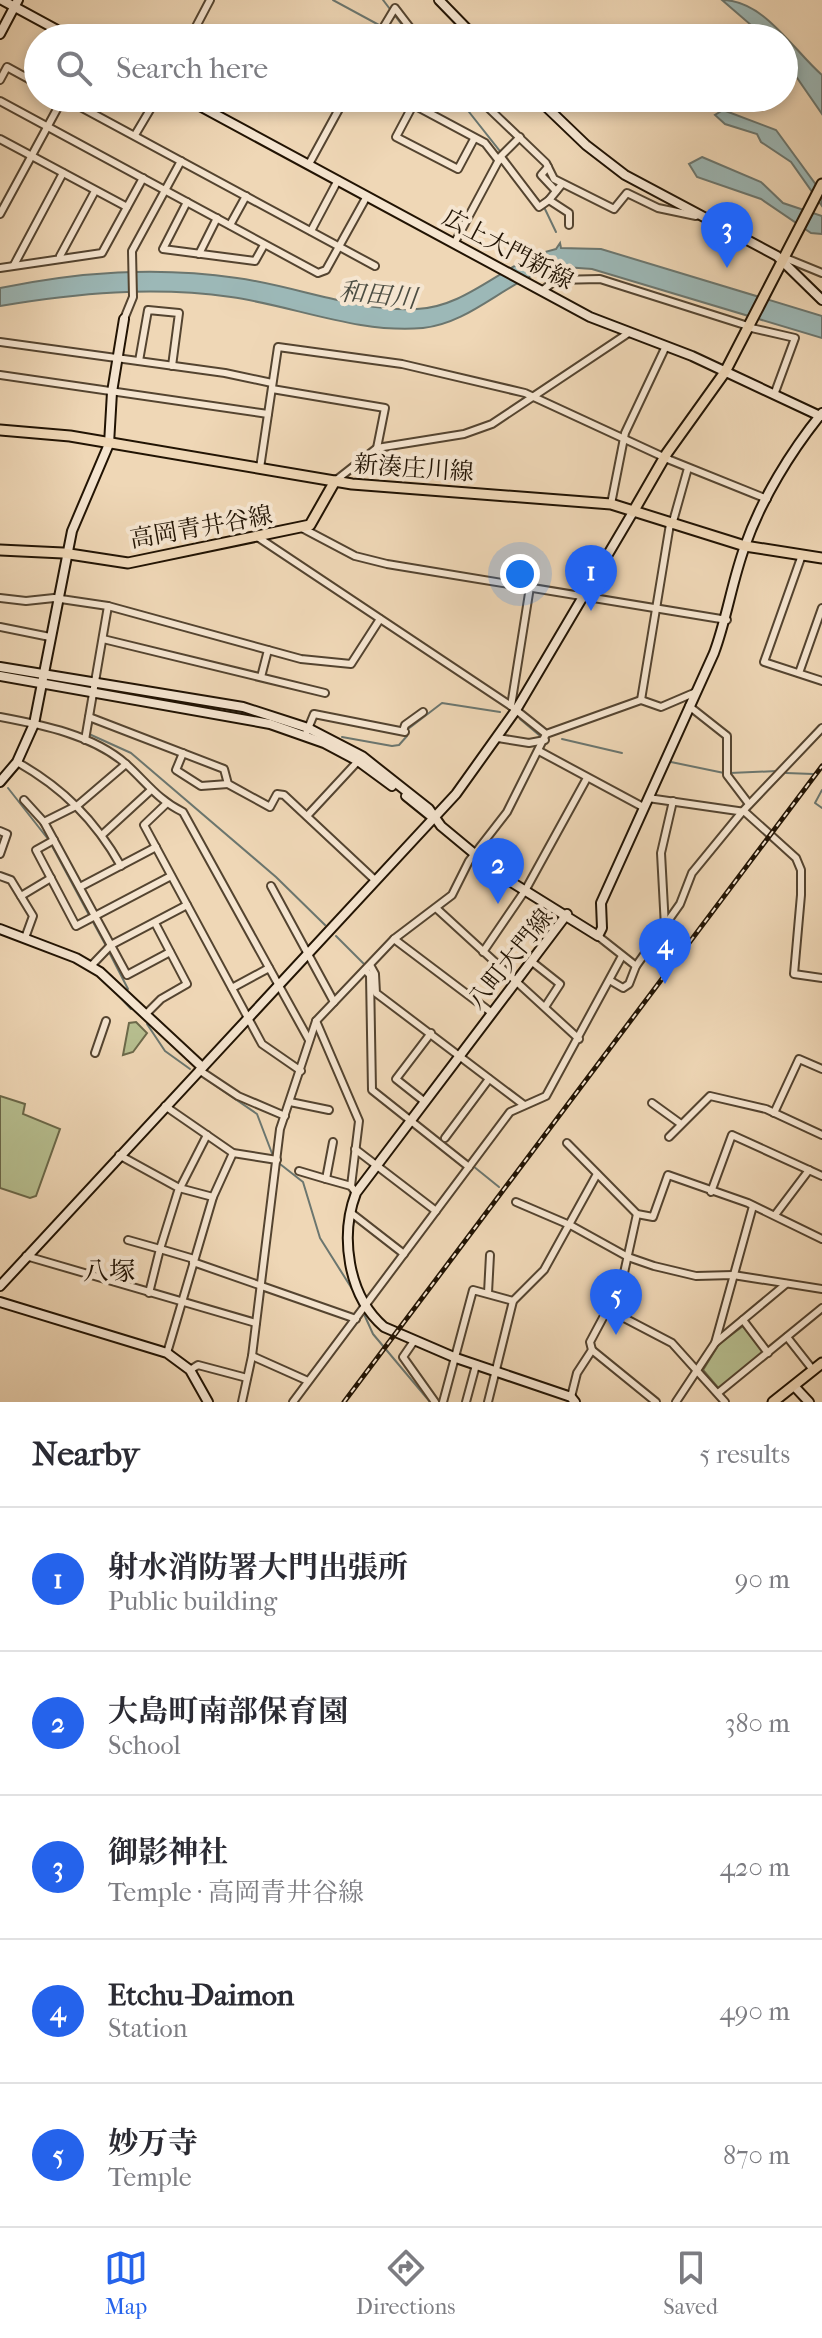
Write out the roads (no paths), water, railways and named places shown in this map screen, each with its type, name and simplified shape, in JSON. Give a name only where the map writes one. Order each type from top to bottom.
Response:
[{"type":"main road","points":[[633,512],[665,456],[725,372],[822,184]]},
{"type":"main road","name":"新湊庄川線","points":[[0,430],[109,444],[335,481],[611,504],[745,546],[822,558]]},
{"type":"main road","name":"高岡青井谷線","points":[[0,550],[67,553],[128,563],[259,538],[302,528],[317,516],[335,481]]},
{"type":"main road","points":[[773,1402],[822,1363]]},
{"type":"street","points":[[2,0],[17,3],[50,24]]},
{"type":"street","points":[[197,24],[210,0]]},
{"type":"street","points":[[439,0],[462,24]]},
{"type":"street","points":[[0,34],[17,3]]},
{"type":"street","points":[[385,24],[395,8],[407,24]]},
{"type":"street","points":[[0,80],[7,67],[24,76]]},
{"type":"street","points":[[0,101],[318,273],[326,270],[367,196]]},
{"type":"street","points":[[0,214],[56,112]]},
{"type":"street","points":[[91,112],[375,266]]},
{"type":"street","points":[[135,135],[149,112]]},
{"type":"street","name":"広上大門新線","points":[[211,112],[627,334],[666,346],[821,415]]},
{"type":"street","points":[[309,164],[337,112]]},
{"type":"street","points":[[409,112],[396,137],[458,169],[474,139]]},
{"type":"street","points":[[426,112],[485,143],[501,156],[539,207],[562,184]]},
{"type":"street","points":[[493,112],[562,184],[614,209],[627,193],[658,208],[696,216]]},
{"type":"street","points":[[552,112],[586,145],[625,175],[696,216],[822,273]]},
{"type":"street","points":[[455,242],[501,156],[520,137]]},
{"type":"street","points":[[0,139],[127,207]]},
{"type":"street","points":[[0,782],[17,762],[34,724],[67,553],[80,507],[109,444],[112,392],[124,319],[133,297],[132,251],[181,161]]},
{"type":"street","points":[[548,167],[541,175],[556,191]]},
{"type":"street","points":[[14,266],[63,173]]},
{"type":"street","points":[[0,268],[60,256],[102,253],[143,178]]},
{"type":"street","points":[[311,231],[338,180]]},
{"type":"street","points":[[60,256],[95,191]]},
{"type":"street","points":[[230,225],[246,196]]},
{"type":"street","points":[[549,200],[569,213],[569,225]]},
{"type":"street","points":[[187,202],[163,249],[255,261],[264,245]]},
{"type":"street","points":[[199,254],[217,218]]},
{"type":"street","points":[[783,256],[822,300]]},
{"type":"street","points":[[540,289],[556,280],[600,279],[795,338],[774,395]]},
{"type":"street","points":[[139,361],[148,310],[165,310],[179,313],[172,366]]},
{"type":"street","points":[[335,481],[377,448],[464,434],[492,424],[627,334]]},
{"type":"street","points":[[0,342],[172,366],[385,408],[377,448]]},
{"type":"street","points":[[611,504],[623,438],[666,346]]},
{"type":"street","points":[[260,468],[278,347],[402,364],[536,397],[688,468],[767,499]]},
{"type":"street","points":[[0,375],[268,414]]},
{"type":"street","points":[[636,966],[598,936],[602,928],[601,903],[727,620],[745,546],[767,499],[821,415]]},
{"type":"street","points":[[641,700],[671,525],[688,468]]},
{"type":"street","points":[[0,1286],[456,794],[498,738],[633,512]]},
{"type":"street","points":[[302,528],[355,556],[727,620]]},
{"type":"street","points":[[259,538],[514,708],[545,737]]},
{"type":"street","points":[[802,555],[764,662],[822,681]]},
{"type":"street","points":[[514,708],[530,587]]},
{"type":"street","points":[[0,598],[59,598],[108,606],[301,659],[351,664],[380,619]]},
{"type":"street","points":[[85,740],[108,606]]},
{"type":"street","points":[[799,673],[822,608]]},
{"type":"street","points":[[0,627],[50,637]]},
{"type":"street","points":[[103,639],[325,693]]},
{"type":"street","points":[[261,677],[268,650]]},
{"type":"street","points":[[0,667],[43,678],[243,707],[307,732],[360,759],[474,854],[567,914]]},
{"type":"street","points":[[0,676],[43,678]]},
{"type":"street","points":[[498,738],[529,743],[641,700],[661,707],[696,692]]},
{"type":"street","points":[[689,706],[727,736],[727,775],[749,804]]},
{"type":"street","points":[[307,732],[314,714],[404,731],[405,725],[423,712]]},
{"type":"street","points":[[0,717],[85,740],[126,764],[166,804],[183,812],[309,1040]]},
{"type":"street","points":[[89,717],[224,769],[228,784]]},
{"type":"street","points":[[611,981],[623,988],[629,984],[636,966],[665,927],[692,873],[749,804],[822,728]]},
{"type":"street","points":[[242,1402],[252,1356],[285,1116],[316,1021],[394,939],[452,895],[474,854],[507,812],[545,737]]},
{"type":"street","points":[[539,751],[643,807]]},
{"type":"street","points":[[183,753],[176,770],[201,786],[228,784],[270,807],[277,794],[284,795],[376,881]]},
{"type":"street","points":[[307,816],[360,759]]},
{"type":"street","points":[[17,762],[55,783],[78,805],[103,834],[121,866]]},
{"type":"street","points":[[44,822],[78,805],[126,764]]},
{"type":"street","points":[[483,952],[526,889],[587,778]]},
{"type":"street","points":[[103,834],[151,790]]},
{"type":"street","points":[[648,798],[742,812],[796,858],[801,870],[801,895],[794,974],[822,978]]},
{"type":"street","points":[[24,800],[44,822],[127,975],[170,952]]},
{"type":"street","points":[[665,927],[661,853],[673,801]]},
{"type":"street","points":[[166,804],[144,825],[262,1044],[301,1071]]},
{"type":"street","points":[[0,831],[7,834],[0,854]]},
{"type":"street","points":[[54,840],[36,850],[76,926],[171,876]]},
{"type":"street","points":[[80,887],[156,847]]},
{"type":"street","points":[[0,876],[11,880],[33,916],[25,938]]},
{"type":"street","points":[[21,896],[51,878]]},
{"type":"street","points":[[271,886],[334,1002]]},
{"type":"street","points":[[91,966],[111,945],[187,905]]},
{"type":"street","points":[[436,908],[579,1039]]},
{"type":"street","name":"八町大門線","points":[[573,1399],[456,1358],[384,1327],[374,1319],[345,1244],[354,1189],[378,1165],[567,914],[598,936]]},
{"type":"street","points":[[147,1013],[161,999],[187,984],[155,923]]},
{"type":"street","points":[[0,929],[91,966],[147,1013],[200,1069],[238,1096],[285,1116]]},
{"type":"street","points":[[394,939],[492,1013]]},
{"type":"street","points":[[293,1402],[510,1112],[546,1096],[622,956]]},
{"type":"street","points":[[531,961],[560,984],[545,1007]]},
{"type":"street","points":[[368,967],[375,974],[376,993],[524,1105]]},
{"type":"street","points":[[368,967],[369,1084],[375,1096],[469,1167]]},
{"type":"street","points":[[232,988],[269,968]]},
{"type":"street","points":[[95,1053],[106,1021]]},
{"type":"street","points":[[299,1171],[354,1189],[359,1121],[316,1021]]},
{"type":"street","points":[[425,1102],[396,1079],[431,1033]]},
{"type":"street","points":[[774,1113],[799,1059],[822,1069]]},
{"type":"street","points":[[445,1138],[489,1079]]},
{"type":"street","points":[[669,1137],[710,1096],[774,1113],[822,1135]]},
{"type":"street","points":[[290,1102],[329,1110]]},
{"type":"street","points":[[652,1103],[681,1124]]},
{"type":"street","points":[[165,1106],[233,1153],[277,1160]]},
{"type":"street","points":[[149,1293],[180,1188],[207,1135]]},
{"type":"street","points":[[711,1192],[732,1135],[822,1176]]},
{"type":"street","points":[[326,1179],[333,1142]]},
{"type":"street","points":[[567,1143],[637,1214],[653,1217],[668,1175],[775,1215],[822,1239]]},
{"type":"street","points":[[355,1149],[436,1211]]},
{"type":"street","points":[[167,1353],[213,1197],[233,1153]]},
{"type":"street","points":[[119,1155],[180,1188],[213,1197]]},
{"type":"street","points":[[775,1215],[809,1170]]},
{"type":"street","points":[[488,1402],[513,1301],[544,1270],[597,1174]]},
{"type":"street","points":[[516,1202],[628,1257],[696,1276],[733,1275],[822,1289]]},
{"type":"street","points":[[676,1402],[715,1343],[753,1206]]},
{"type":"street","points":[[349,1211],[404,1254]]},
{"type":"street","points":[[637,1214],[622,1282],[590,1342],[592,1350],[656,1402]]},
{"type":"street","points":[[128,1240],[356,1319]]},
{"type":"street","points":[[488,1293],[490,1255]]},
{"type":"street","points":[[26,1256],[256,1323]]},
{"type":"street","points":[[715,1343],[787,1284]]},
{"type":"street","points":[[443,1402],[473,1290],[513,1301]]},
{"type":"street","points":[[0,1302],[167,1353],[190,1370],[208,1402]]},
{"type":"street","points":[[718,1393],[822,1308]]},
{"type":"street","points":[[607,1309],[664,1337],[725,1402]]},
{"type":"street","points":[[743,1320],[768,1353]]},
{"type":"street","points":[[787,1337],[813,1370]]},
{"type":"street","points":[[414,1341],[403,1357],[435,1402]]},
{"type":"street","points":[[573,1399],[577,1373],[592,1350]]},
{"type":"street","points":[[252,1356],[308,1381]]},
{"type":"street","points":[[190,1370],[198,1365],[247,1378]]},
{"type":"street","points":[[466,1402],[476,1365]]},
{"type":"street","points":[[794,1386],[809,1402]]},
{"type":"water","points":[[722,0],[751,8],[772,24],[750,24]]},
{"type":"water","points":[[798,51],[822,75],[822,114],[798,79]]},
{"type":"water","points":[[728,112],[776,130],[822,193],[822,206],[791,162],[761,142],[757,134],[725,124],[715,115]]},
{"type":"water","points":[[702,157],[761,182],[783,203],[822,216],[822,234],[811,233],[761,199],[697,177],[689,164]]},
{"type":"water","points":[[560,243],[561,248],[601,249],[822,316],[822,338],[592,269],[571,268],[550,269],[534,275],[472,311],[440,325],[423,328],[375,327],[255,301],[173,292],[86,295],[0,306],[0,288],[118,272],[177,272],[237,278],[372,307],[417,309],[454,300],[520,263],[556,249]]},
{"type":"waterway","points":[[333,0],[377,24]]},
{"type":"waterway","points":[[383,0],[401,24]]},
{"type":"waterway","points":[[469,112],[540,202]]},
{"type":"waterway","points":[[544,207],[556,232]]},
{"type":"waterway","points":[[0,671],[26,676]]},
{"type":"waterway","points":[[130,692],[219,709]]},
{"type":"waterway","points":[[408,729],[442,703],[500,712]]},
{"type":"waterway","points":[[93,714],[94,707]]},
{"type":"waterway","points":[[228,710],[262,717]]},
{"type":"waterway","points":[[520,719],[539,735]]},
{"type":"waterway","points":[[92,722],[89,734],[131,753],[276,877],[325,925]]},
{"type":"waterway","points":[[279,723],[304,732]]},
{"type":"waterway","points":[[342,737],[392,746],[399,745],[407,736]]},
{"type":"waterway","points":[[562,739],[622,753]]},
{"type":"waterway","points":[[671,762],[724,773]]},
{"type":"waterway","points":[[730,773],[777,771]]},
{"type":"waterway","points":[[786,773],[813,774]]},
{"type":"waterway","points":[[8,788],[48,839]]},
{"type":"waterway","points":[[822,790],[815,803],[822,808]]},
{"type":"waterway","points":[[52,846],[89,915]]},
{"type":"waterway","points":[[93,922],[105,944]]},
{"type":"waterway","points":[[336,936],[366,966]]},
{"type":"waterway","points":[[109,952],[128,989]]},
{"type":"waterway","points":[[118,995],[131,1009]]},
{"type":"waterway","points":[[147,1024],[165,1051],[190,1069]]},
{"type":"waterway","points":[[203,1077],[257,1114],[273,1156]]},
{"type":"waterway","points":[[280,1164],[303,1182],[320,1238],[354,1292],[373,1334],[430,1402]]},
{"type":"waterway","points":[[473,1166],[499,1187]]},
{"type":"railway","points":[[344,1402],[822,766]]},
{"type":"place","name":"御影神社","points":[[727,268]]},
{"type":"place","name":"射水消防署大門出張所","points":[[591,611]]},
{"type":"place","name":"大島町南部保育園","points":[[498,904]]},
{"type":"place","name":"Etchu-Daimon","points":[[665,984]]},
{"type":"place","name":"妙万寺","points":[[616,1335]]},
{"type":"district","name":"八塚","points":[[109,1271]]},
{"type":"water label","name":"和田川","points":[[378,295]]}]
